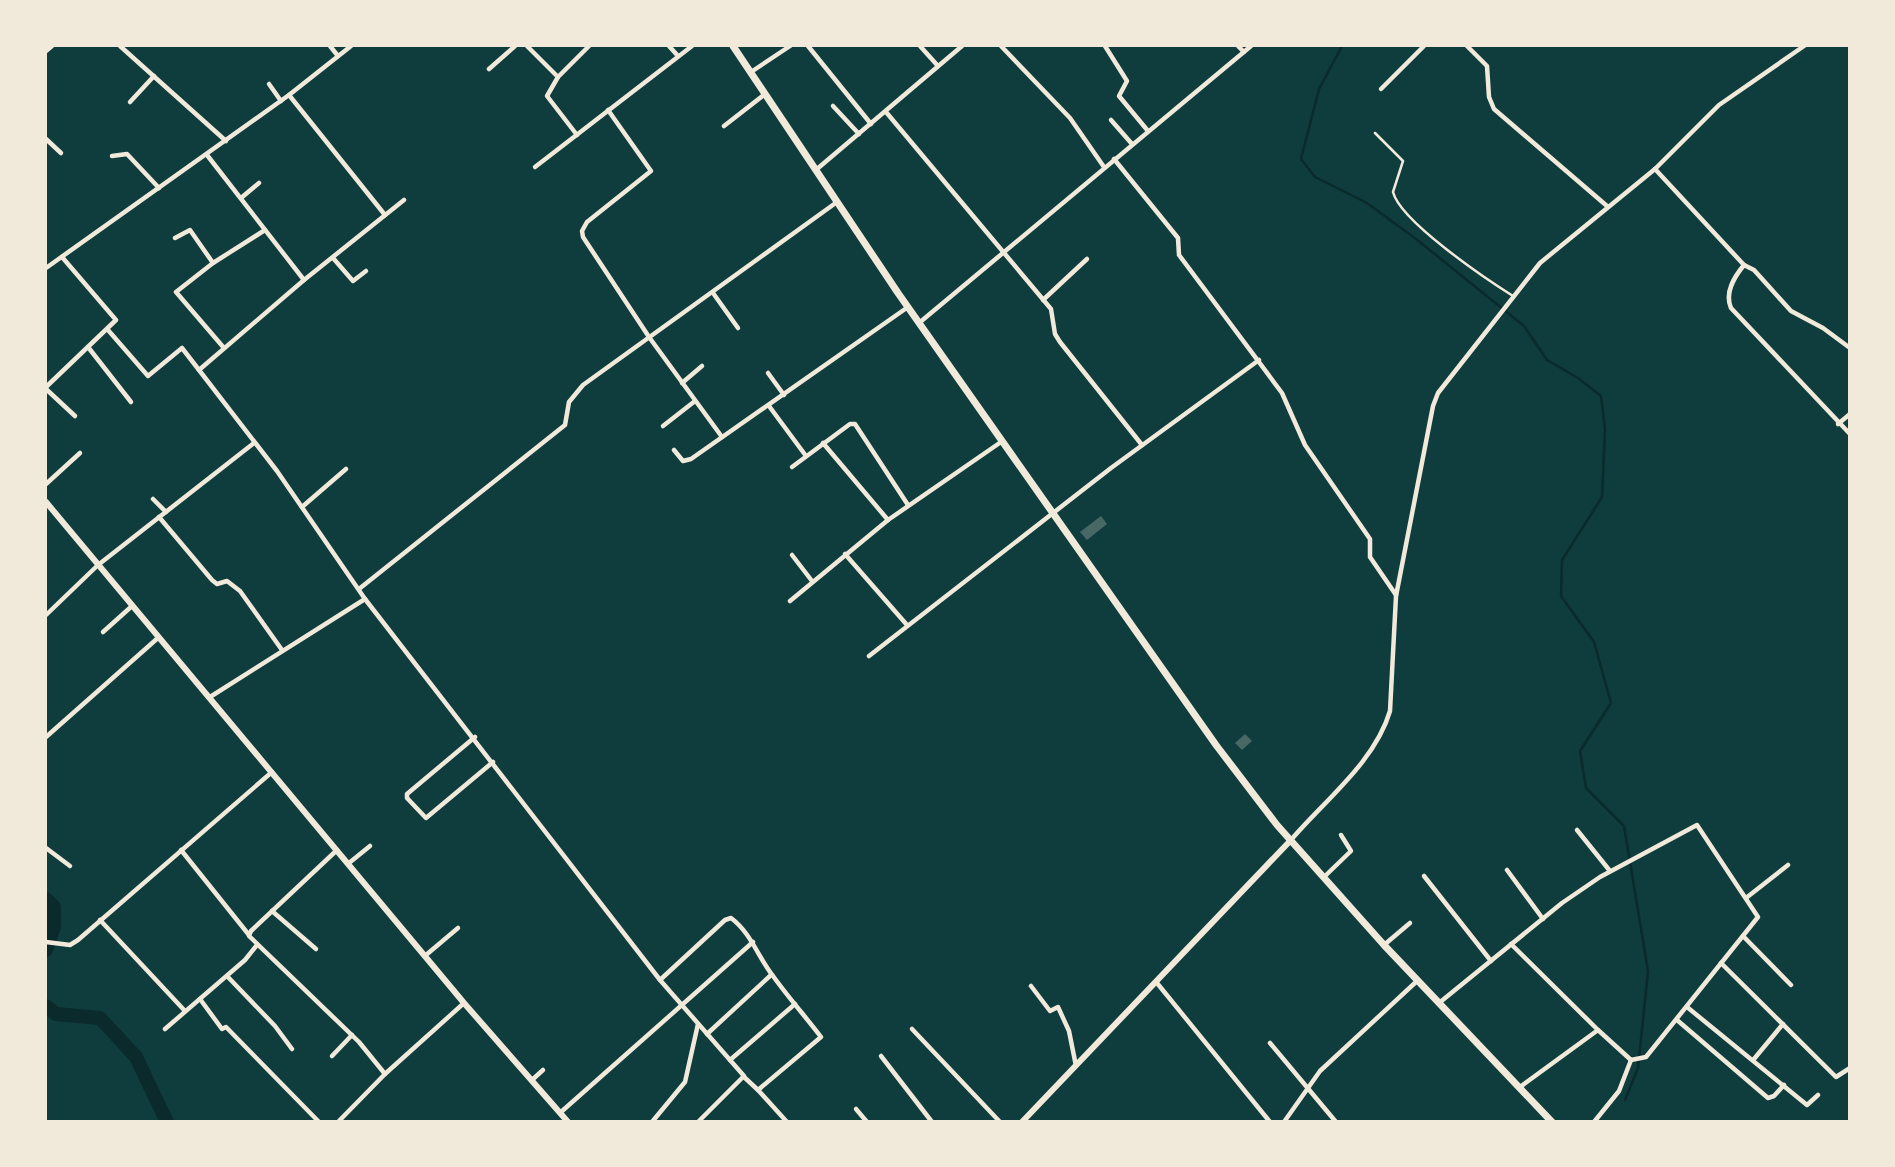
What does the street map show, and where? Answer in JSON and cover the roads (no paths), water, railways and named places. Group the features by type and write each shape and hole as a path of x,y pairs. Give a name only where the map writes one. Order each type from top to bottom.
{"main road":[{"path":"733,46 919,323 1216,745 1324,878 1417,981 1552,1122"},
{"path":"46,502 464,1003 568,1122"},
{"path":"1022,1122 1291,840"}],"street":[{"path":"46,51 52,46"},
{"path":"120,46 226,141"},
{"path":"330,46 338,56"},
{"path":"46,268 207,155 351,46"},
{"path":"489,69 515,46"},
{"path":"527,46 558,77"},
{"path":"577,135 547,96 558,77 589,46"},
{"path":"670,46 678,56"},
{"path":"535,167 692,46"},
{"path":"751,72 790,46"},
{"path":"808,46 871,124"},
{"path":"920,46 938,66"},
{"path":"817,169 962,46"},
{"path":"1001,46 1057,102 1104,167"},
{"path":"1105,46 1127,81 1119,96 1150,130"},
{"path":"1238,46 1244,52"},
{"path":"919,323 1251,46"},
{"path":"1381,89 1424,46"},
{"path":"1467,46 1487,66 1489,97 1494,109 1606,206"},
{"path":"1291,840 1354,769 1386,724 1390,711 1396,596 1434,400 1540,263 1606,206 1655,169 1719,105 1804,46"},
{"path":"130,102 154,76"},
{"path":"269,84 281,101"},
{"path":"724,125 766,94"},
{"path":"289,95 385,215"},
{"path":"834,106 859,134"},
{"path":"608,110 651,168 650,173 587,222 582,231 583,237 649,337 722,437"},
{"path":"886,112 1043,300 1052,312 1055,334 1060,342 1142,445"},
{"path":"1111,120 1132,144"},
{"path":"46,139 61,153"},
{"path":"112,156 127,154 159,188"},
{"path":"207,155 304,280"},
{"path":"1114,159 1178,238 1179,255 1235,334 1259,360 1282,393 1305,445 1370,539 1370,558 1396,596"},
{"path":"1655,169 1791,311 1824,328 1850,348"},
{"path":"241,198 259,183"},
{"path":"199,370 304,280 404,200"},
{"path":"359,589 565,425 573,396 601,371 838,201"},
{"path":"175,238 190,230 213,263"},
{"path":"224,348 176,292 213,263 265,230"},
{"path":"62,257 116,318 108,330 46,388 75,416"},
{"path":"333,258 353,281 366,271"},
{"path":"1043,300 1087,259"},
{"path":"1745,265 1732,282 1728,301 1731,307 1850,434"},
{"path":"713,293 738,328"},
{"path":"674,450 687,461 908,307"},
{"path":"108,330 148,376 182,348 302,507 365,599 475,737 660,980 787,1122"},
{"path":"88,347 131,402"},
{"path":"869,656 1142,445 1259,360"},
{"path":"682,383 702,366"},
{"path":"768,373 784,394"},
{"path":"663,426 695,401"},
{"path":"769,406 806,456"},
{"path":"1838,424 1850,414"},
{"path":"792,467 850,424 857,425 908,505"},
{"path":"790,601 908,505 1002,442"},
{"path":"46,615 98,565 254,443"},
{"path":"823,443 888,520"},
{"path":"46,484 80,453"},
{"path":"302,507 346,469"},
{"path":"153,499 166,512"},
{"path":"159,517 216,584 227,581 240,591 282,650"},
{"path":"845,554 907,625"},
{"path":"792,555 812,581"},
{"path":"210,697 365,599"},
{"path":"103,632 132,606"},
{"path":"46,737 159,637"},
{"path":"475,737 407,794 407,798 426,818 493,762"},
{"path":"46,942 70,945 78,940 273,771"},
{"path":"1438,1003 1511,944 1543,919 1610,871 1698,825 1758,917 1642,1060 1632,1061 1511,944"},
{"path":"1577,830 1610,871"},
{"path":"1324,878 1351,851 1341,835"},
{"path":"349,863 370,846"},
{"path":"46,848 70,866"},
{"path":"249,936 251,931 337,849"},
{"path":"181,850 257,945 352,1035 385,1074"},
{"path":"1746,898 1788,865"},
{"path":"1507,870 1543,919"},
{"path":"1424,876 1490,961"},
{"path":"272,911 316,949"},
{"path":"660,980 729,918 753,942 771,975 821,1037 758,1090"},
{"path":"100,919 185,1011"},
{"path":"1384,945 1410,923"},
{"path":"426,956 458,928"},
{"path":"1743,936 1791,985"},
{"path":"556,1122 562,1113 753,942"},
{"path":"166,1029 227,976 257,945"},
{"path":"1721,963 1836,1077 1850,1068"},
{"path":"707,1034 771,975"},
{"path":"227,976 275,1026 292,1049"},
{"path":"1284,1122 1306,1088 1339,1050 1417,981"},
{"path":"1157,983 1270,1122"},
{"path":"1031,986 1050,1011 1058,1007 1069,1031 1076,1067"},
{"path":"200,999 222,1029 226,1027 319,1122"},
{"path":"338,1122 385,1074 464,1003"},
{"path":"730,1060 795,1004"},
{"path":"1687,1007 1754,1059 1807,1105 1818,1095"},
{"path":"1677,1020 1768,1098 1774,1096 1784,1085"},
{"path":"652,1122 685,1082 698,1024"},
{"path":"1754,1059 1783,1024"},
{"path":"912,1030 1000,1122"},
{"path":"1520,1087 1598,1030"},
{"path":"332,1056 352,1035"},
{"path":"1270,1043 1336,1122"},
{"path":"881,1056 932,1122"},
{"path":"1594,1122 1619,1091 1632,1061"},
{"path":"531,1080 543,1070"},
{"path":"698,1122 744,1076"},
{"path":"856,1109 867,1122"}],"lane":[{"path":"1375,133 1403,161 1393,192 1398,203 1434,239 1511,298"}],"waterway":[{"path":"1342,46 1319,89 1301,159 1315,177 1367,203 1416,239 1524,326 1547,360 1578,378 1601,396 1605,429 1602,497 1562,560 1561,596 1594,642 1611,703 1580,751 1586,788 1624,826 1648,971 1638,1068 1625,1100"},
{"path":"46,899 54,907 54,927 46,950"},
{"path":"46,1006 56,1014 100,1018 136,1057 167,1122"}]}
